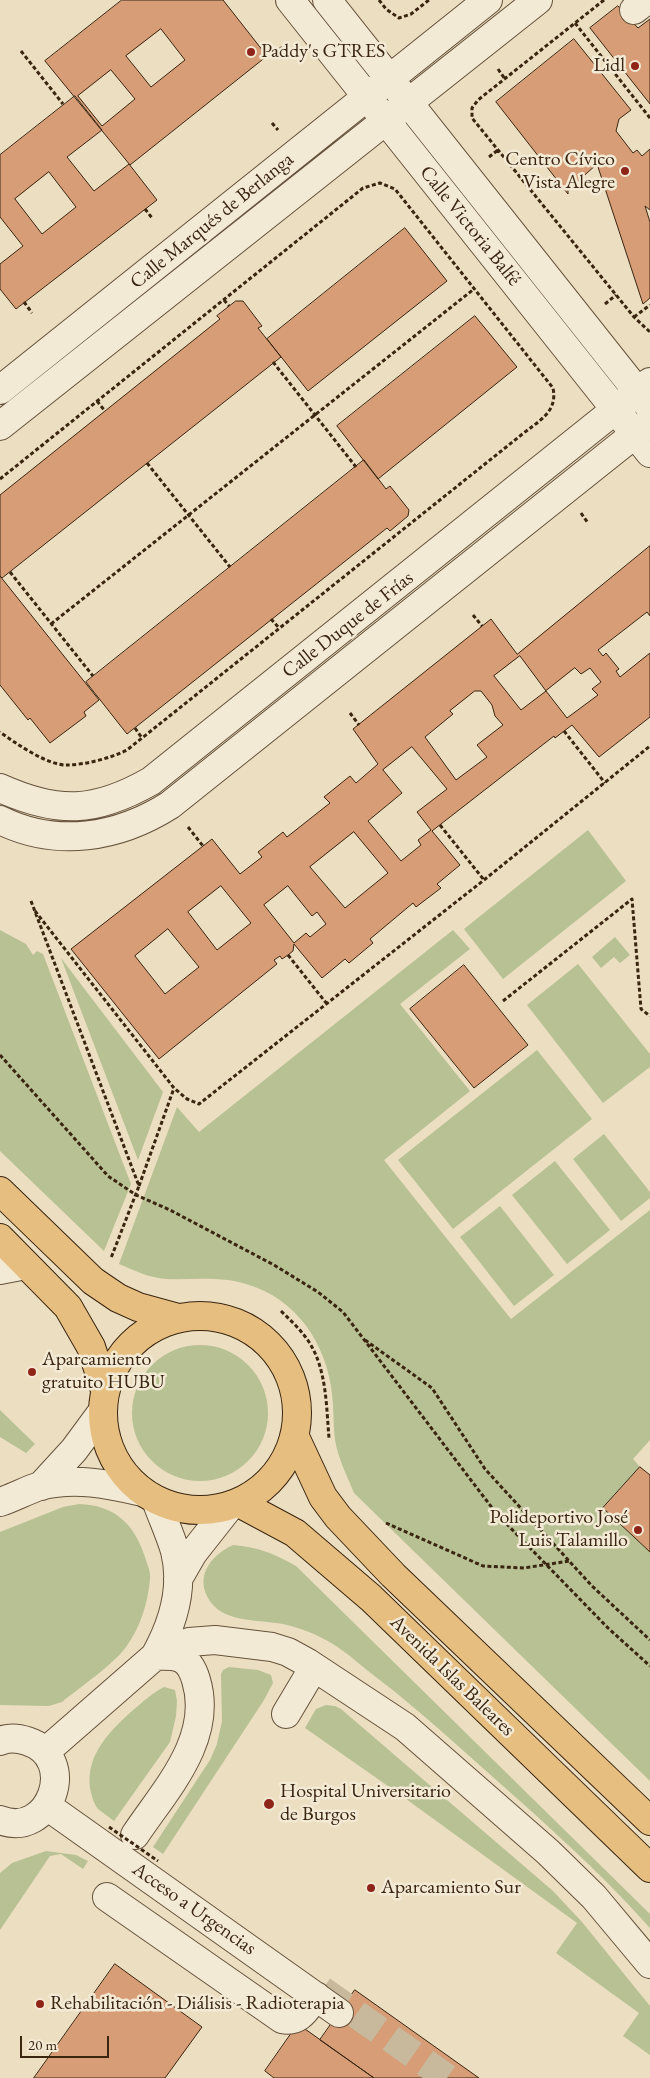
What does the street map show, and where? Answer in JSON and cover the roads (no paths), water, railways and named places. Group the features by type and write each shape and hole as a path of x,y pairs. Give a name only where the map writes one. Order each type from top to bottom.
{"main road":[{"path":"0,1190 93,1281 118,1298 138,1307 178,1318"},
{"path":"0,1238 13,1267 68,1307 91,1347 104,1401 106,1438 113,1458 124,1474 149,1496 185,1510 208,1510 234,1505 258,1492 274,1476 287,1458 294,1437 298,1410 293,1382 280,1356 261,1337 237,1322 207,1315 178,1318 161,1323 131,1344 119,1358 110,1374 104,1401"},
{"name":"Avenida Islas Baleares","path":"294,1437 323,1497 338,1517 393,1574 650,1821"},
{"name":"Avenida Islas Baleares","path":"234,1505 295,1533 364,1592 650,1868"}],"street":[{"name":"Calle Victoria Balfé","path":"290,0 615,410 645,437"},
{"name":"Calle Victoria Balfé","path":"327,0 640,389"},
{"name":"Calle Marqués de Berlanga","path":"0,390 488,0"},
{"name":"Calle Marqués de Berlanga","path":"0,426 344,154 393,130 409,103 538,0"},
{"path":"372,57 392,57 424,52"},
{"name":"Calle Duque de Frías","path":"11,792 40,803 60,806 83,806 106,802 127,794 151,781 615,410 640,389 650,368"},
{"name":"Calle Duque de Frías","path":"5,822 34,832 81,836 119,830 153,816 170,805 591,470 645,437"},
{"name":"Calle Duque de Frías","path":"591,470 624,460 650,457"},
{"path":"41,1486 74,1450 104,1401"},
{"path":"0,1502 41,1486 82,1482 107,1484 149,1496 175,1552 178,1583 185,1610 193,1626 207,1640"},
{"path":"155,1656 172,1619 178,1583 193,1553 234,1505"},
{"path":"45,1752 155,1656 173,1647 189,1642 207,1640 254,1644 288,1652 314,1667 405,1728 548,1852 594,1897 650,1964"},
{"path":"135,1835 187,1756 197,1735 200,1720 199,1689 191,1666 182,1658 172,1655 155,1656"},
{"path":"286,1714 314,1667"},
{"path":"0,1741 19,1739 33,1743 45,1752 52,1762 55,1773 53,1796 38,1815 16,1823 0,1820"},
{"name":"Acceso a Urgencias","path":"47,1806 105,1835 154,1869 339,2012"},
{"path":"108,1897 282,2019 295,2019 300,2016 316,1996"}],"tunnel":[{"path":"322,1990 447,2078"}],"place":[{"name":"Paddy's GTRES","path":"251,52"},
{"name":"Lidl","path":"635,66"},
{"name":"Centro Cívico Vista Alegre","path":"625,171"},
{"name":"Aparcamiento gratuito HUBU","path":"32,1372"},
{"name":"Polideportivo José Luis Talamillo","path":"638,1530"},
{"name":"Hospital Universitario de Burgos","path":"269,1804"},
{"name":"Aparcamiento Sur","path":"371,1888"},
{"name":"Rehabilitación - Diálisis - Radioterapia","path":"40,2004"}]}
